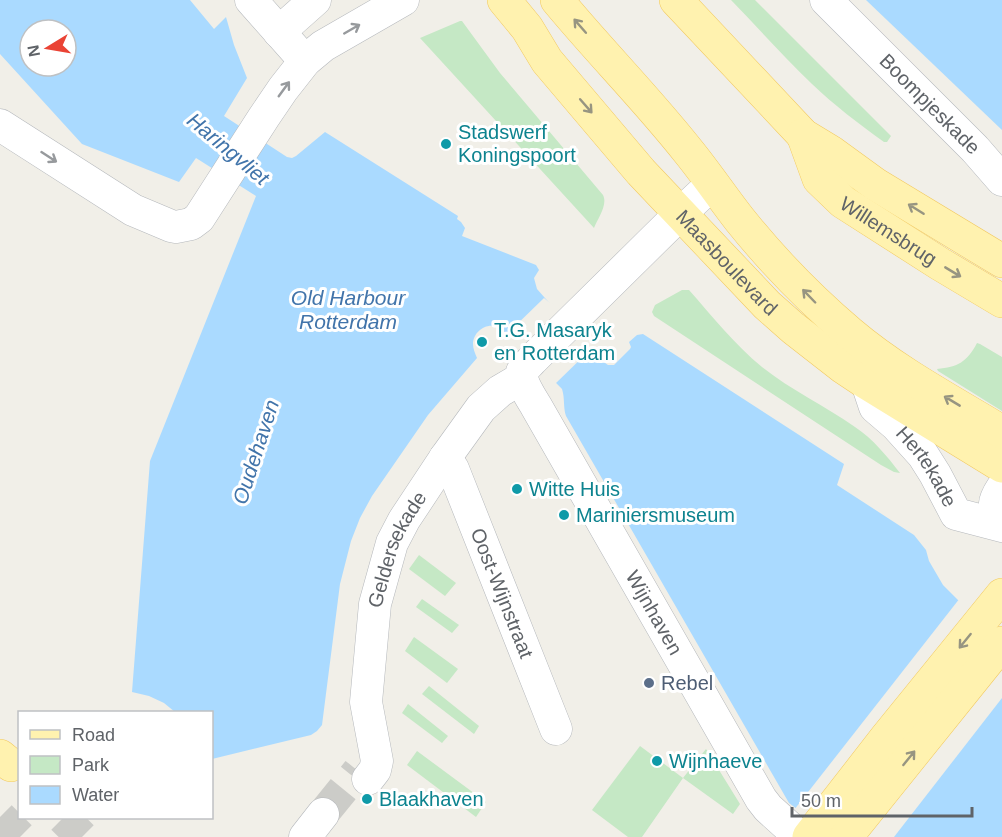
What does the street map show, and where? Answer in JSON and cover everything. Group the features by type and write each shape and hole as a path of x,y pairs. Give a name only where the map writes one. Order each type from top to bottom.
{"main road":[{"name":"Maasboulevard","path":"504,0 527,28 547,61 641,172 767,305 822,351 867,383 1002,466"},
{"name":"Maasboulevard","path":"557,0 687,150 740,220 815,302 852,335 906,373 1002,432"},
{"name":"Willemsbrug","path":"676,0 803,135 875,184 1002,261"},
{"name":"Willemsbrug","path":"803,135 819,179 843,202 1002,301"},
{"path":"809,837 1002,595"},
{"path":"846,837 1002,643"}],"street":[{"path":"251,0 305,62"},
{"path":"279,32 315,0"},
{"path":"0,125 124,205 171,226 182,227 199,218 283,89 305,62 323,46 402,0"},
{"name":"Boompjeskade","path":"826,0 975,149 1002,180"},
{"path":"681,213 712,184"},
{"name":"Geldersekade","path":"367,767 366,702 378,593 392,543 404,520 481,408 527,369 681,213"},
{"name":"Wijnhaven","path":"527,369 536,406 761,798 768,808 800,837"},
{"name":"Hertekade","path":"867,383 875,407 896,425 923,455 956,514 1002,526"},
{"name":"Oost-Wijnstraat","path":"445,458 453,469 556,729"},
{"path":"1002,488 994,505 996,514 1002,519"}],"green space":[{"path":"731,0 755,0 891,136 887,142 865,128 820,92"},
{"path":"460,21 500,73 603,195 603,207 594,228 420,38"},
{"path":"682,290 689,290 733,340 762,367 862,432 900,473 881,465 654,316 652,312 655,305"},
{"path":"977,343 1002,357 1002,411 937,369 951,367 961,362"},
{"path":"419,555 456,583 445,596 409,569"},
{"path":"422,599 459,625 452,633 416,607"},
{"path":"414,637 458,669 447,683 405,651"},
{"path":"429,686 479,726 474,734 422,694"},
{"path":"408,704 448,736 442,743 402,713"},
{"path":"640,746 683,778 642,837 628,837 592,810"},
{"path":"706,749 740,804 733,814 683,778"},
{"path":"417,751 486,802 476,817 407,765"}],"water":[{"path":"0,0 190,0 214,29 226,17 247,78 224,116 292,158 325,132 458,216 457,219 465,228 462,236 536,265 539,270 534,278 537,289 598,358 608,365 614,365 630,349 629,342 637,335 643,334 844,464 837,485 914,535 926,550 929,561 943,585 958,600 1002,628 1002,837 834,837 789,803 566,416 562,389 507,333 494,326 486,326 477,333 473,344 477,358 428,415 372,496 360,518 351,541 340,584 322,725 311,735 213,759 213,711 174,711 149,696 132,692 150,461 256,196 196,158 179,182 82,144 22,78 78,78 78,18 18,18 18,74 0,54"},
{"path":"866,0 1002,0 1002,130"}],"pier":[{"path":"544,298 551,302 592,348 555,384 507,334"},
{"path":"960,598 1002,624 1002,698 894,837 829,837 794,810"}],"tunnel":[{"path":"323,814 358,771"},
{"path":"0,817 20,837"},
{"path":"64,819 82,837"}],"place":[{"name":"Stadswerf Koningspoort","path":"446,144"},
{"name":"T.G. Masaryk en Rotterdam","path":"482,342"},
{"name":"Witte Huis","path":"517,489"},
{"name":"Mariniersmuseum","path":"564,515"},
{"name":"Rebel","path":"649,683"},
{"name":"Wijnhaeve","path":"657,761"},
{"name":"Blaakhaven","path":"367,799"}],"water label":[{"name":"Haringvliet","path":"228,149"},
{"name":"Old Harbour Rotterdam","path":"348,310"},
{"name":"Oudehaven","path":"256,452"}]}
